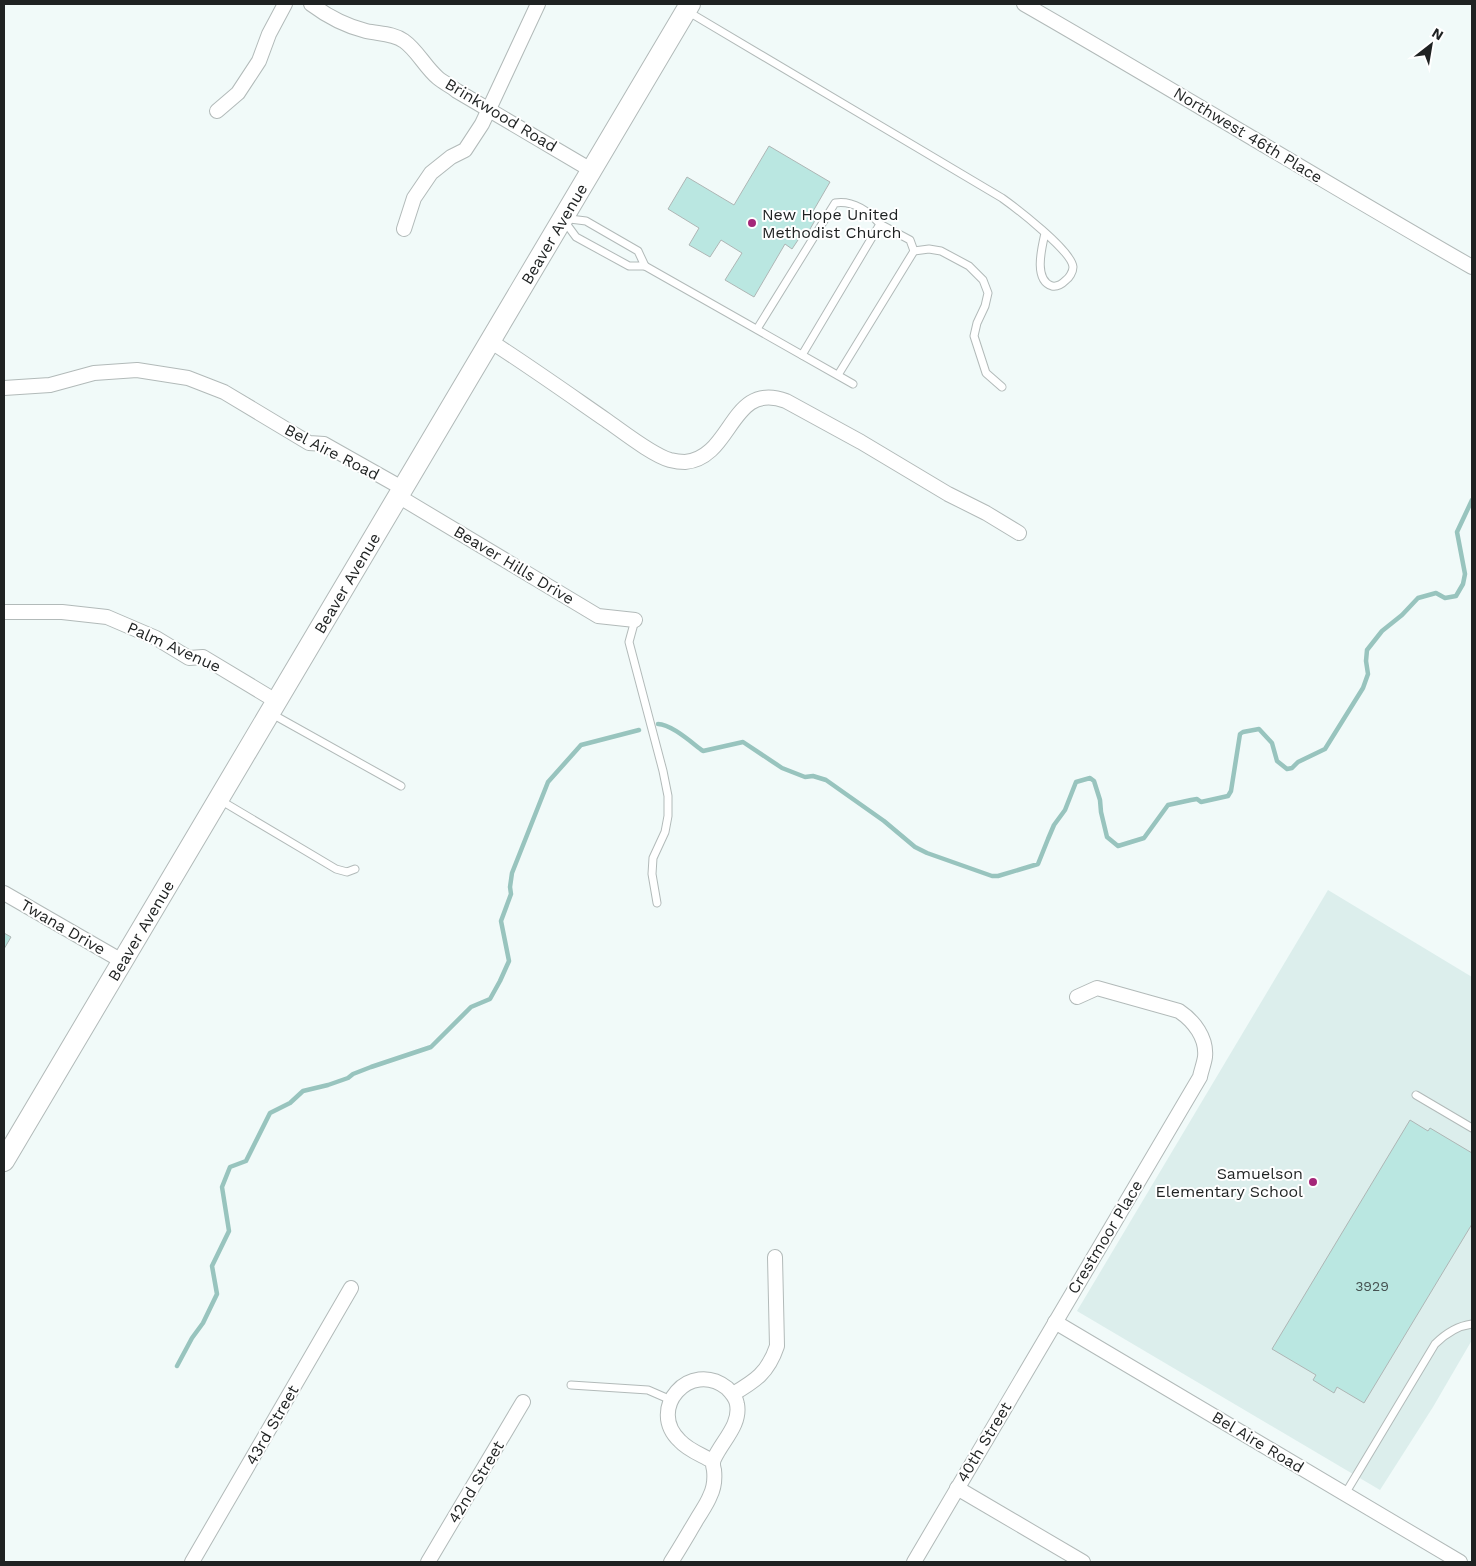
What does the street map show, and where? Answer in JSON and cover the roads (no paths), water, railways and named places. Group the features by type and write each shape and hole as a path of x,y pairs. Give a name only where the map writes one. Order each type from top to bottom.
{"main road":[{"name":"Beaver Avenue","path":"4,1160 688,7"}],"street":[{"path":"217,111 238,93 259,61 269,34 285,4"},
{"name":"Brinkwood Road","path":"311,4 336,20 365,31 390,35 403,40 438,78 592,170"},
{"path":"404,229 414,198 431,173 465,150 482,124 538,4"},
{"name":"Northwest 46th Place","path":"1024,4 1472,267"},
{"path":"490,341 619,430 658,455 671,460 684,462 707,455 745,406 754,400 764,397 775,397 786,401 1019,533"},
{"name":"Bel Aire Road","path":"4,388 50,384 94,373 137,370 188,378 224,392 309,443 324,444 400,492"},
{"name":"Beaver Hills Drive","path":"400,492 598,616 635,620"},
{"name":"Palm Avenue","path":"4,612 62,612 107,617 156,638 189,658 203,657 273,707"},
{"name":"Twana Drive","path":"4,893 122,961"},
{"name":"Crestmoor Place","path":"1055,1322 1200,1077 1205,1057 1205,1047 1200,1033 1188,1017 1179,1011 1167,1006 1097,988 1077,997"},
{"path":"733,1394 753,1382 765,1371 773,1359 777,1346 775,1257"},
{"name":"43rd Street","path":"192,1562 351,1288"},
{"name":"Bel Aire Road","path":"1055,1322 1460,1562"},
{"name":"40th Street","path":"914,1562 1055,1322"},
{"path":"671,1562 707,1503 714,1484 712,1461 735,1423 737,1414 737,1402 733,1394 720,1384 710,1380 699,1380 688,1383 678,1390 671,1400 668,1411 668,1423 673,1434 681,1443 712,1461"},
{"name":"42nd Street","path":"428,1562 523,1402"},
{"path":"957,1488 1083,1562"}],"lane":[{"path":"688,7 1002,198 1032,220 1045,233 1067,255 1073,266 1068,279 1059,285 1053,286 1045,282 1042,273 1039,261 1045,233"},
{"path":"757,329 835,203 853,204 874,217 880,224 910,240 914,252"},
{"path":"562,218 576,237 629,266 645,266 854,384"},
{"path":"562,218 586,221 638,251 645,266"},
{"path":"802,355 880,224"},
{"path":"838,376 914,252 929,249 941,251 969,266 983,280 988,293 974,336 986,373 1002,387"},
{"path":"635,620 629,642 668,796 668,816 665,832 652,858 652,874 657,902"},
{"path":"273,707 401,786"},
{"path":"217,799 336,869 347,872 355,869"},
{"path":"1416,1095 1472,1128"},
{"path":"1345,1494 1435,1344 1444,1334 1461,1326 1472,1324"},
{"path":"571,1385 648,1390 671,1400"}],"waterway":[{"path":"658,724 675,730 703,751 743,742 782,768 805,777 813,776 826,780 884,821 915,847 992,876 998,876 1038,864 1054,825 1065,810 1076,782 1090,778 1094,781 1100,800 1107,837 1118,846 1144,838 1168,805 1197,799 1201,802 1228,796 1231,791 1240,734 1243,732 1259,729 1272,743 1277,761 1287,769 1325,749 1363,688 1368,674 1367,650 1382,631 1402,615 1418,598 1436,593 1445,598 1456,596 1463,584 1465,574 1457,532 1472,500"},
{"path":"177,1366 192,1338 203,1323 217,1294 212,1266 229,1231 222,1187 230,1167 246,1161 270,1113 290,1103 303,1091 328,1085 371,1067 431,1047 471,1007 490,999 509,961 501,921 511,894 512,873 548,782 581,745 639,730"}],"place":[{"name":"New Hope United Methodist Church","path":"752,223"},
{"name":"Samuelson Elementary School","path":"1313,1182"}]}
